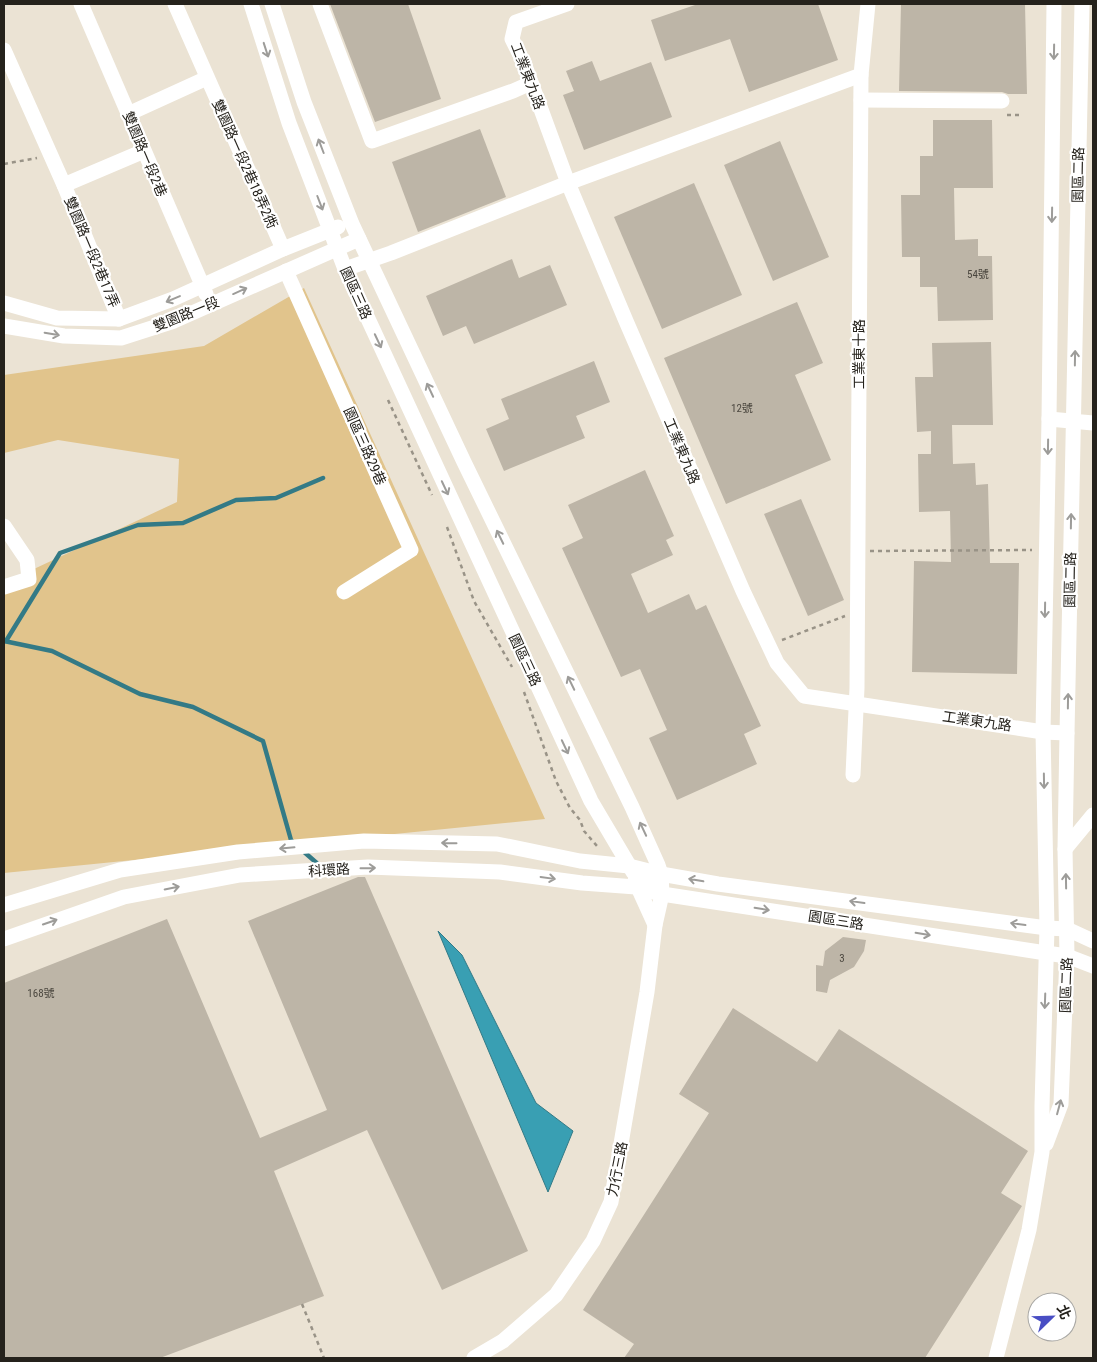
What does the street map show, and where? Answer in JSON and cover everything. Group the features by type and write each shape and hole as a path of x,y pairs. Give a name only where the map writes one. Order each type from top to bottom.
{"street":[{"name":"雙園路一段2巷","path":"81,4 210,305"},
{"name":"雙園路一段2巷18弄2衖","path":"175,4 283,249"},
{"name":"園區三路","path":"251,4 289,123 345,269 590,801 633,875"},
{"name":"園區三路","path":"272,4 304,102 352,224 464,462 653,851 661,874 718,884 1066,930 1093,941"},
{"path":"320,4 372,141 531,83"},
{"name":"工業東九路","path":"566,4 516,22 512,39 531,83 568,184 731,564 777,663 804,696 1042,732 1067,733"},
{"name":"工業東十路","path":"853,775 857,704 861,76 868,4"},
{"name":"園區二路","path":"996,1358 1029,1230 1042,1152 1047,928 1042,732 1049,419 1054,4"},
{"name":"園區二路","path":"1042,1152 1061,1104 1067,956 1065,849 1082,4"},
{"name":"雙園路一段2巷17弄","path":"4,50 64,185 119,319"},
{"path":"345,269 861,76"},
{"path":"128,114 207,78"},
{"path":"861,100 1002,101"},
{"name":"雙園路一段2巷17弄","path":"64,185 144,151"},
{"name":"雙園路一段","path":"4,303 57,318 119,319 173,299 330,229 352,224"},
{"name":"雙園路一段","path":"4,326 64,336 121,338 174,320 359,239"},
{"name":"園區三路29巷","path":"286,271 411,550 344,592"},
{"path":"1049,419 1093,423"},
{"path":"4,526 27,560 29,579 4,587"},
{"path":"1065,849 1093,815"},
{"path":"587,862 595,861 609,852 612,845 610,836"},
{"name":"科環路","path":"4,905 120,870 238,852 364,841 497,844 587,862 633,875 662,894"},
{"name":"科環路","path":"4,938 124,897 240,875 368,867 500,872 582,882 633,875 661,874"},
{"name":"力行三路","path":"474,1358 503,1341 556,1295 593,1241 611,1202 647,992 655,926 662,894 661,874"},
{"path":"633,875 655,926"},
{"name":"園區三路","path":"662,894 1046,952 1067,956 1093,966"}],"path":[{"path":"4,164 51,156"},
{"path":"388,400 433,496"},
{"path":"445,520 474,601 514,671"},
{"path":"858,551 1046,550"},
{"path":"769,645 857,610"},
{"path":"522,687 556,781 570,808 580,820 584,831 597,846"},
{"path":"302,1304 324,1358"}],"shaded area":[{"path":"304,288 545,819 4,873 4,583 177,502 179,459 58,440 4,453 4,375 204,346"}],"water":[{"path":"438,931 462,955 536,1103 573,1131 548,1192"}],"building":[{"path":"330,4 408,4 441,99 375,122"},
{"path":"698,4 818,4 838,60 749,92 730,39 665,61 651,20"},
{"path":"901,4 1025,4 1027,94 899,91"},
{"path":"592,61 600,81 651,62 672,117 584,150 563,95 574,91 566,71"},
{"path":"933,120 992,120 993,188 954,188 955,240 978,239 978,256 992,256 993,320 938,321 937,287 920,287 920,257 902,257 901,195 920,195 920,156 933,156"},
{"path":"480,129 506,197 418,232 392,162"},
{"path":"780,141 829,257 773,281 724,165"},
{"path":"694,183 742,295 662,329 614,217"},
{"path":"512,259 519,278 550,265 567,305 474,344 466,326 443,336 426,296"},
{"path":"797,302 823,363 795,375 831,460 726,504 664,358"},
{"path":"991,342 993,425 952,425 953,464 975,463 976,485 988,484 990,563 1019,563 1017,674 912,672 914,561 951,562 950,511 919,512 918,454 931,454 931,431 917,432 915,377 933,377 932,343"},
{"path":"594,361 610,402 576,416 585,438 504,471 486,429 509,419 501,399"},
{"path":"645,470 674,536 666,540 673,555 631,574 648,613 689,594 696,610 706,605 761,726 744,734 757,764 677,800 649,738 667,730 640,669 621,677 562,548 583,538 568,505"},
{"path":"801,499 844,600 808,616 764,514"},
{"path":"358,877 365,877 528,1251 442,1290 367,1130 274,1171 324,1296 160,1358 4,1358 4,983 167,919 260,1138 327,1110 248,921"},
{"path":"843,937 866,940 864,951 854,967 830,980 827,993 816,991 816,965 823,966 825,951"},
{"path":"733,1008 817,1062 839,1029 1028,1151 1001,1193 1022,1206 925,1358 624,1358 634,1344 583,1310 709,1113 679,1094"}],"waterway":[{"path":"6,641 60,553 138,525 183,523 236,500 276,498 323,478"},
{"path":"4,641 52,651 140,694 193,707 263,741 291,840 295,844"},
{"path":"303,851 319,865"}]}
